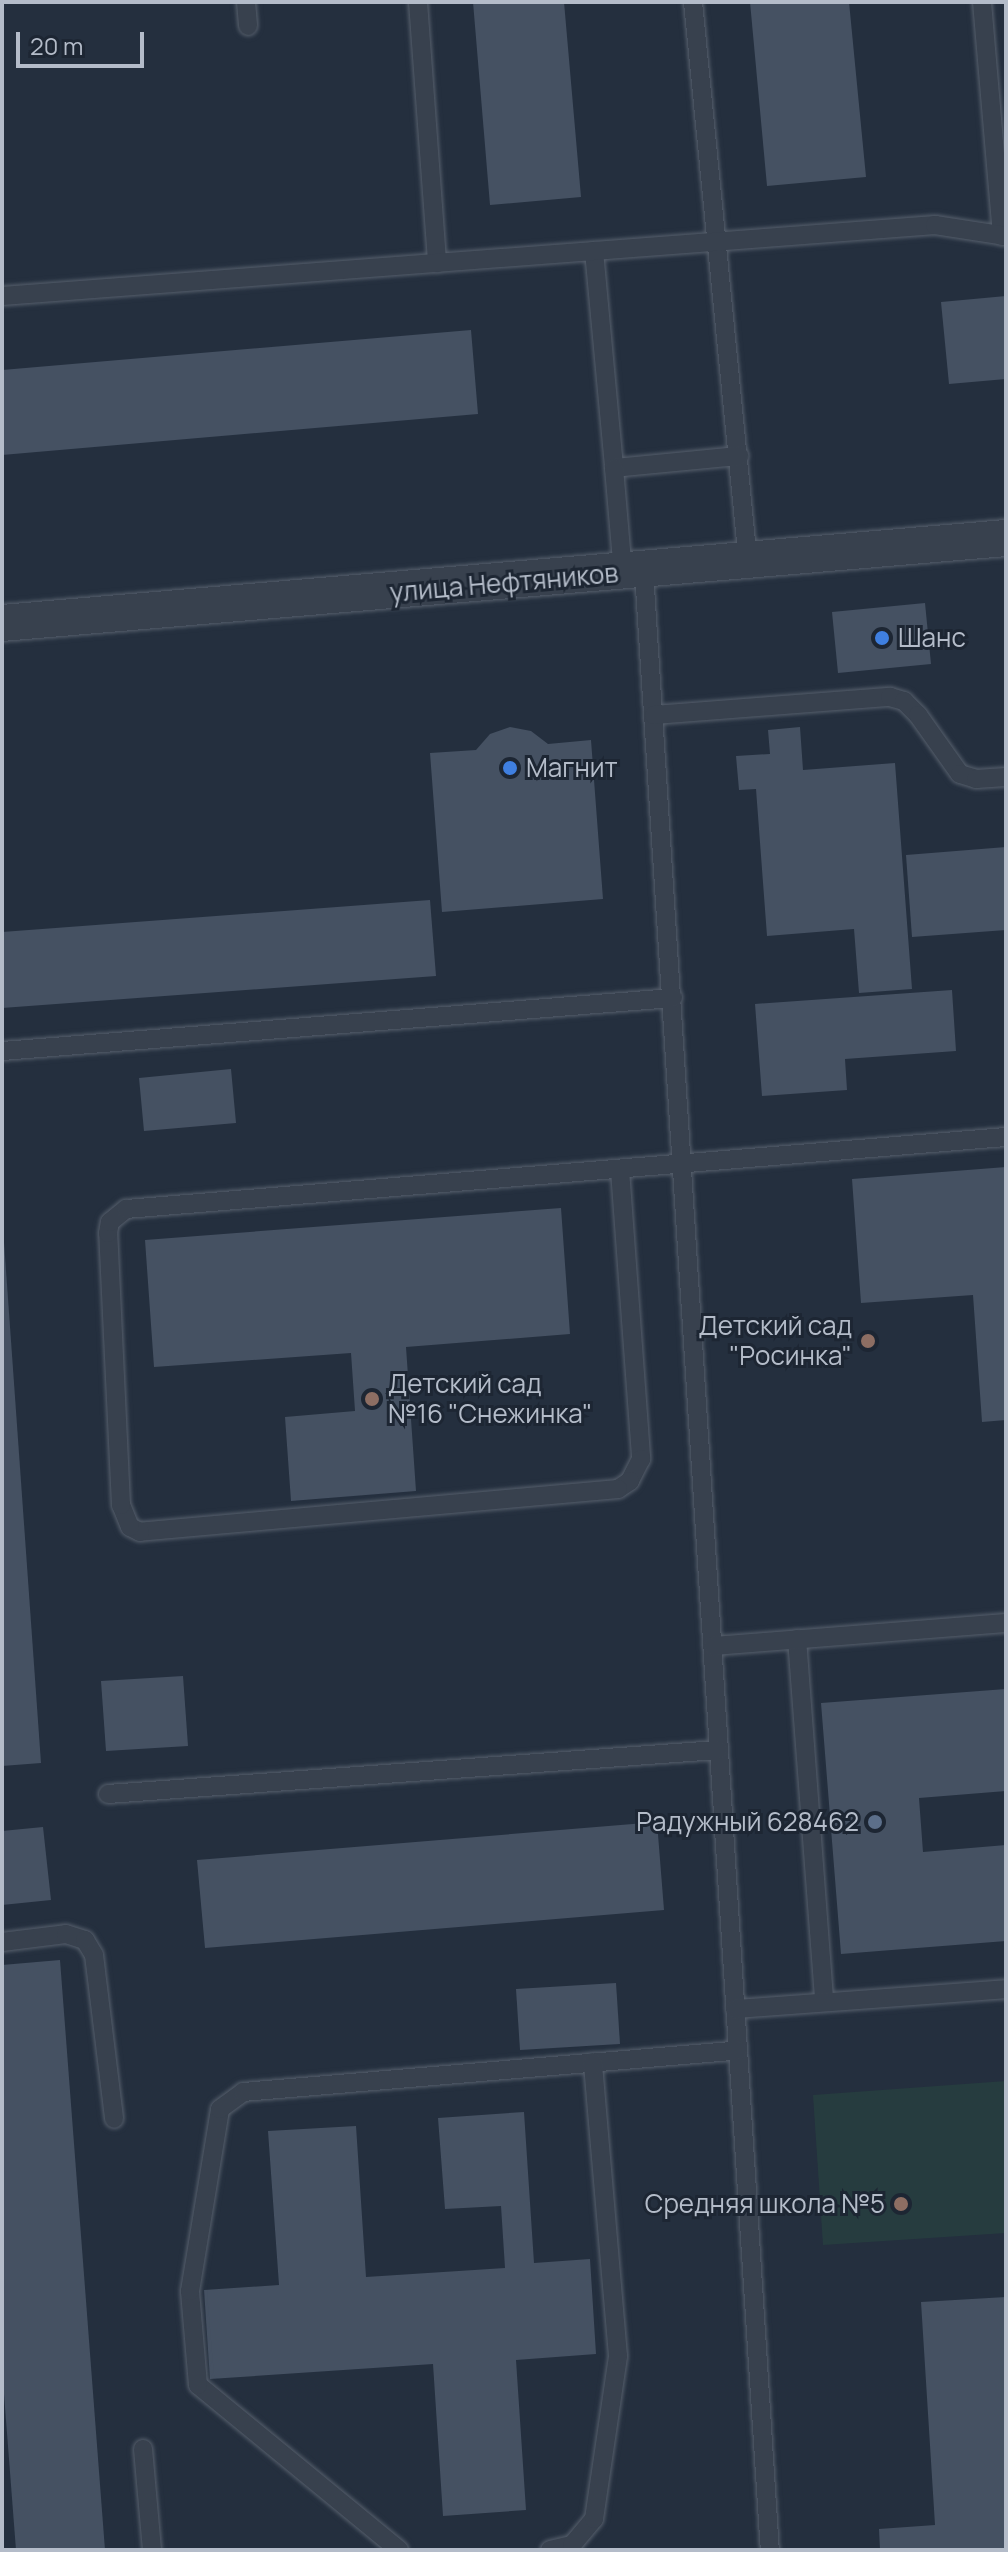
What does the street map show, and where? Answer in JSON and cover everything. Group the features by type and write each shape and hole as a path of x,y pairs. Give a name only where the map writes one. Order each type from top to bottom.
{"street":[{"name":"улица Нефтяников","path":"2,623 634,573 1006,538"}],"lane":[{"path":"246,2 248,26"},
{"path":"418,2 437,263"},
{"path":"693,2 748,562"},
{"path":"2,296 935,225 1004,236 982,2"},
{"path":"594,251 614,468 634,573 654,715 770,2550"},
{"path":"614,468 739,456"},
{"path":"654,715 890,697 904,701 918,715 960,774 976,779 1006,777"},
{"path":"2,1051 673,998"},
{"path":"620,1170 641,1459 630,1481 602,1491 140,1532 130,1527 121,1505 108,1233 117,1214 620,1170 1006,1137"},
{"path":"713,1646 1006,1623"},
{"path":"797,1639 824,2002"},
{"path":"108,1794 718,1750"},
{"path":"2,1942 66,1934 85,1940 94,1955 114,2119"},
{"path":"735,2009 1006,1989"},
{"path":"399,2550 198,2385 190,2291 217,2117 226,2102 243,2092 738,2050"},
{"path":"550,2550 580,2539 594,2519 620,2334 593,2062"},
{"path":"143,2449 152,2550"}],"green space":[{"path":"1006,2081 1006,2233 823,2245 813,2095"}],"building":[{"path":"473,2 564,2 581,197 490,205"},
{"path":"750,2 849,2 866,177 767,186"},
{"path":"1006,296 1006,379 949,384 941,302"},
{"path":"471,330 478,414 2,455 2,370"},
{"name":"Шанс","path":"925,603 931,664 838,673 832,612"},
{"path":"510,727 531,731 548,744 591,740 603,899 442,912 430,753 476,750 490,734"},
{"path":"800,727 803,770 895,763 912,989 859,993 854,929 767,936 756,789 739,790 736,756 770,754 768,730"},
{"path":"1006,847 1006,930 912,937 906,855"},
{"path":"430,900 436,976 2,1008 2,932"},
{"path":"952,990 956,1051 845,1059 847,1090 762,1096 755,1004"},
{"path":"231,1069 236,1123 144,1131 139,1078"},
{"path":"1006,1167 1006,1420 982,1422 973,1295 861,1303 852,1179"},
{"path":"561,1208 570,1334 406,1347 416,1491 291,1501 285,1417 355,1411 351,1353 154,1367 145,1240"},
{"path":"2,1214 41,1763 2,1766"},
{"path":"183,1676 188,1746 106,1751 101,1681"},
{"name":"Радужный 628462","path":"1006,1689 1006,1791 919,1798 923,1852 1006,1845 1006,1941 841,1954 821,1703"},
{"path":"657,1822 664,1910 205,1948 197,1860"},
{"path":"43,1827 51,1900 2,1905 2,1831"},
{"path":"60,1960 105,2550 16,2550 2,2368 2,1965"},
{"path":"616,1983 620,2044 520,2050 516,1989"},
{"path":"524,2112 534,2263 590,2259 596,2354 516,2360 526,2510 443,2516 433,2364 210,2379 204,2290 279,2285 268,2131 356,2126 366,2277 505,2268 501,2206 445,2209 438,2118"},
{"path":"1006,2297 1006,2550 880,2550 879,2529 935,2525 921,2302"}],"place":[{"name":"Шанс","path":"882,638"},
{"name":"Магнит","path":"510,768"},
{"name":"Детский сад \"Росинка\"","path":"868,1341"},
{"name":"Детский сад №16 \"Снежинка\"","path":"372,1399"},
{"name":"Радужный 628462","path":"875,1822"},
{"name":"Средняя школа №5","path":"901,2204"}]}
